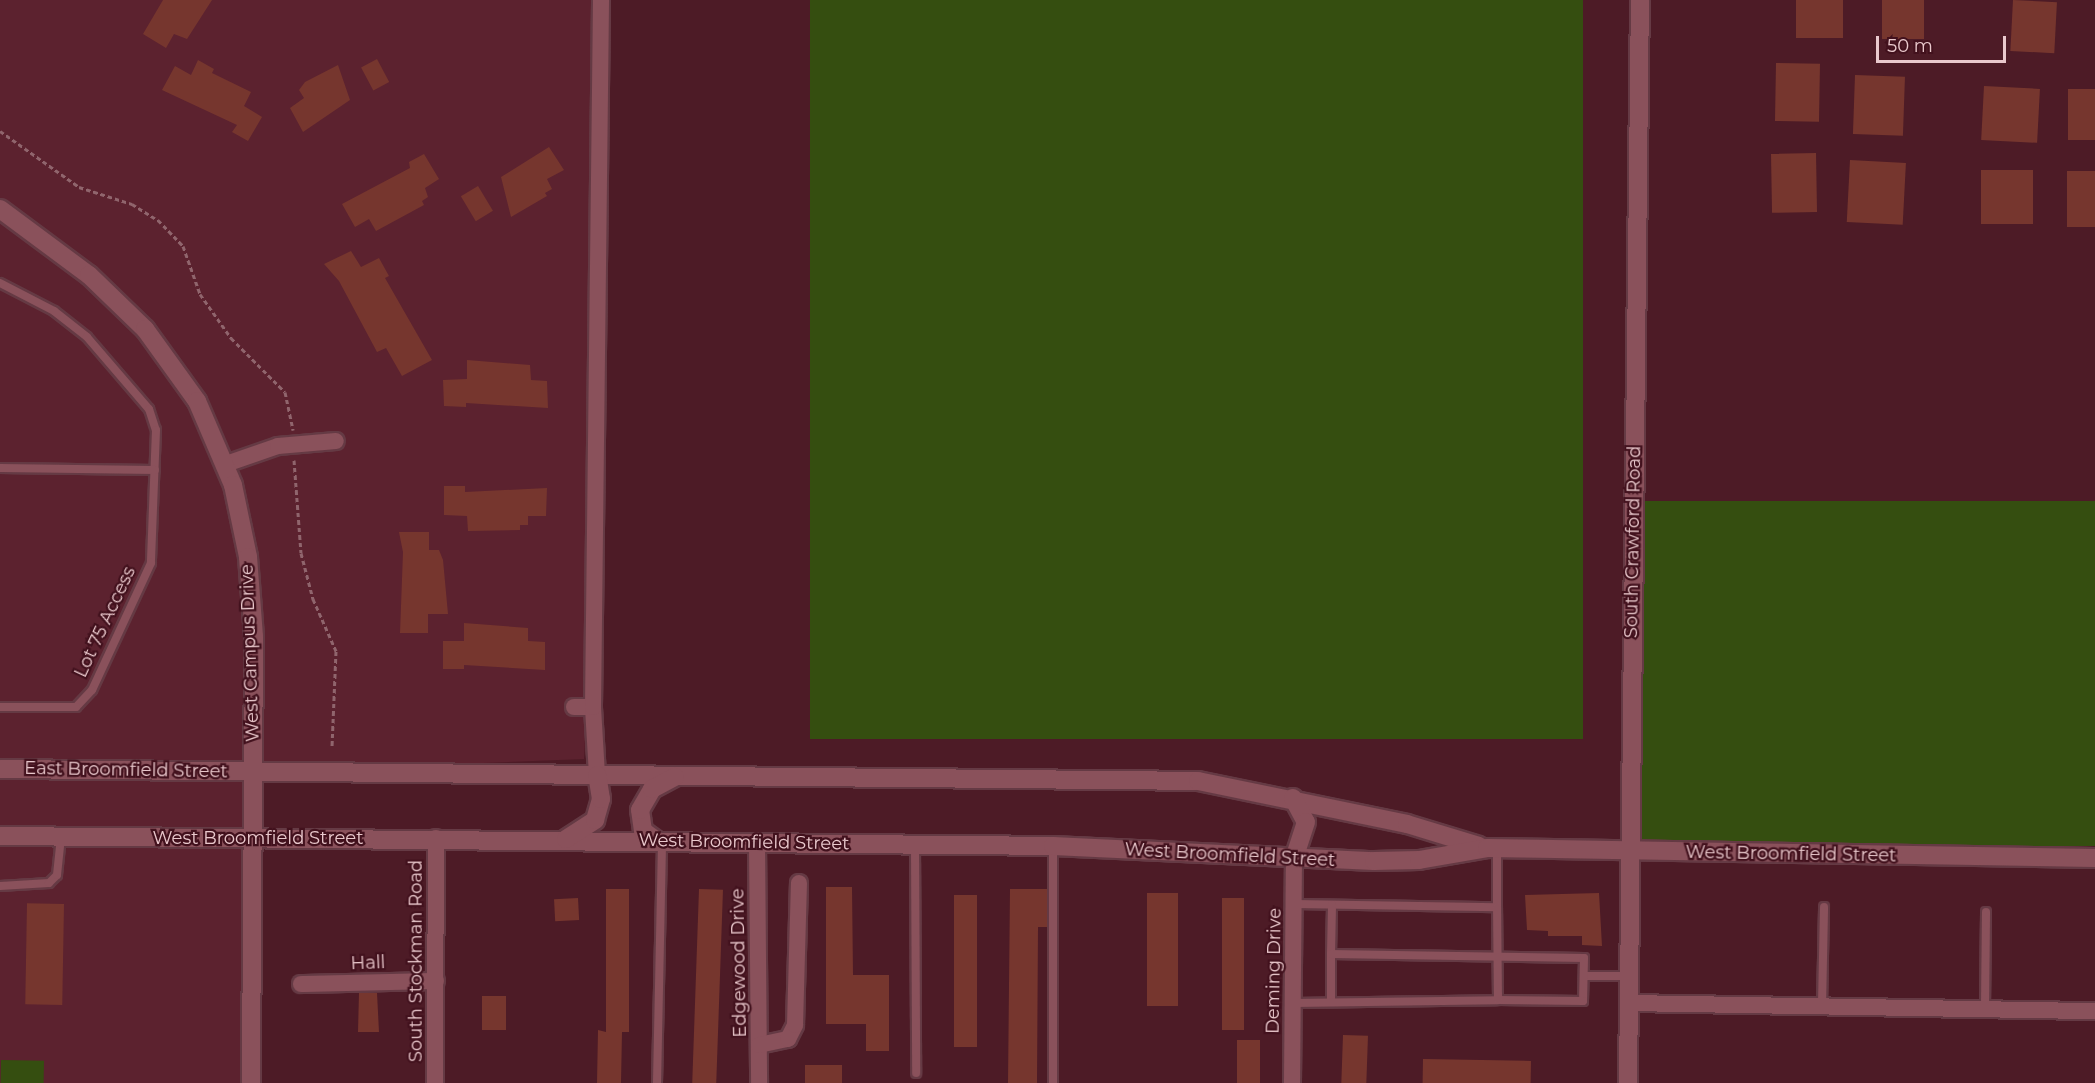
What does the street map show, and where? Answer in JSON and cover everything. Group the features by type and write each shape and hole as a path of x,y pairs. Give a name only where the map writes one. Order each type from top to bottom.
{"main road":[{"name":"South Crawford Road","path":"1628,1083 1628,851 1640,0"},
{"name":"West Campus Drive","path":"0,209 89,274 146,329 184,381 226,464 245,535 252,593 252,772 255,838 251,1083"},
{"name":"East Broomfield Street","path":"0,769 252,772"},
{"name":"West Broomfield Street","path":"252,772 1198,781 1293,798 1492,848"},
{"path":"564,840 595,820 602,792 597,775"},
{"path":"660,841 639,824 642,802 659,784 680,776"},
{"path":"1293,798 1306,822 1294,859"},
{"name":"West Broomfield Street","path":"0,836 436,838 1053,846 1294,859 1403,861 1492,848 2095,858"}],"street":[{"path":"597,775 593,707 601,0"},
{"path":"226,464 293,444 336,441"},
{"path":"574,707 593,707"},
{"name":"South Stockman Road","path":"435,1083 436,838"},
{"name":"Edgewood Drive","path":"757,843 759,1083"},
{"name":"Deming Drive","path":"1292,1083 1294,859"},
{"path":"759,1045 788,1038 795,1025 799,883"},
{"name":"Hall","path":"301,984 436,981"},
{"path":"1628,1003 2095,1011"}],"lane":[{"name":"Lot 75 Access","path":"0,283 73,325 127,382 156,423 149,569 87,697 70,708 0,707"},
{"path":"0,468 155,470"},
{"path":"0,886 49,883 57,875 60,844 69,837"},
{"path":"657,1083 660,841"},
{"path":"915,844 916,1073"},
{"path":"1053,846 1053,1083"},
{"path":"1492,848 1497,907 1498,1000"},
{"path":"1295,904 1497,907"},
{"path":"1331,1000 1332,905"},
{"path":"1822,1005 1824,907"},
{"path":"1985,1008 1986,912"},
{"path":"1294,1003 1331,1000 1583,1001 1584,958 1331,954"},
{"path":"1584,976 1628,976"}],"path":[{"path":"0,131 79,187 132,204 158,220 183,246 201,294 231,338 285,392 293,444 301,553 313,599 336,651 332,746"}],"shaded area":[{"path":"0,0 601,0 594,574 584,759 253,772 251,1083 0,1083"}],"green space":[{"path":"810,0 1583,0 1583,739 810,739"},
{"path":"1634,501 2095,501 2095,846 1634,846"},
{"path":"1,1060 44,1061 44,1083 1,1083"}],"building":[{"path":"163,0 212,0 187,39 174,34 166,48 143,34"},
{"path":"1796,0 1843,0 1843,38 1796,38"},
{"path":"1882,0 1924,0 1924,39 1882,39"},
{"path":"2013,0 2057,2 2054,53 2010,51"},
{"path":"377,59 389,82 373,90 361,67"},
{"path":"198,60 214,69 212,73 251,92 244,106 262,117 248,141 232,132 237,125 162,90 175,66 191,75"},
{"path":"1776,63 1820,64 1819,122 1775,121"},
{"path":"338,65 350,100 303,132 290,108 304,98 299,90 305,82"},
{"path":"1855,75 1905,77 1903,136 1853,134"},
{"path":"1984,86 2040,89 2037,143 1981,140"},
{"path":"2068,89 2095,89 2095,140 2068,140"},
{"path":"549,147 564,170 547,179 552,189 545,193 547,196 511,217 501,177"},
{"path":"1816,153 1817,212 1772,213 1771,154"},
{"path":"424,154 439,179 425,188 428,197 422,201 424,205 376,231 369,219 355,227 342,204 410,168 409,162"},
{"path":"1850,160 1906,163 1903,225 1847,222"},
{"path":"1981,170 2033,170 2033,224 1981,224"},
{"path":"2067,171 2095,171 2095,227 2067,227"},
{"path":"478,186 493,211 476,221 461,196"},
{"path":"351,251 361,267 379,258 389,276 385,278 432,360 402,376 386,348 377,352 339,281 324,264"},
{"path":"467,360 530,365 531,380 547,381 548,408 466,403 466,407 444,406 443,380 467,379"},
{"path":"444,486 465,486 465,492 547,488 546,516 528,516 528,525 520,525 520,530 468,531 467,516 444,515"},
{"path":"399,532 429,532 429,550 439,550 443,560 448,614 428,614 428,633 400,633 403,552"},
{"path":"464,623 528,628 528,641 545,642 545,670 464,665 464,669 443,669 443,641 464,641"},
{"path":"826,887 852,887 853,975 889,975 889,1051 866,1051 866,1024 826,1024"},
{"path":"606,889 629,889 629,1032 622,1032 621,1083 597,1083 598,1030 606,1032"},
{"path":"699,889 723,890 716,1083 692,1083"},
{"path":"1010,889 1047,889 1047,927 1038,927 1037,1083 1008,1083"},
{"path":"1147,893 1178,893 1178,1006 1147,1006"},
{"path":"1599,893 1602,946 1582,945 1582,936 1548,936 1548,931 1527,930 1525,895"},
{"path":"954,895 977,895 977,1047 954,1047"},
{"path":"578,898 579,920 555,921 554,899"},
{"path":"1222,898 1244,898 1244,1030 1222,1030"},
{"path":"27,903 64,904 62,1005 25,1004"},
{"path":"359,993 377,993 379,1032 358,1032"},
{"path":"482,996 506,996 506,1030 482,1030"},
{"path":"1343,1035 1368,1036 1366,1083 1341,1083"},
{"path":"1237,1040 1260,1040 1260,1083 1237,1083"},
{"path":"1423,1059 1531,1061 1531,1083 1423,1083"},
{"path":"805,1065 842,1065 842,1083 805,1083"}]}
